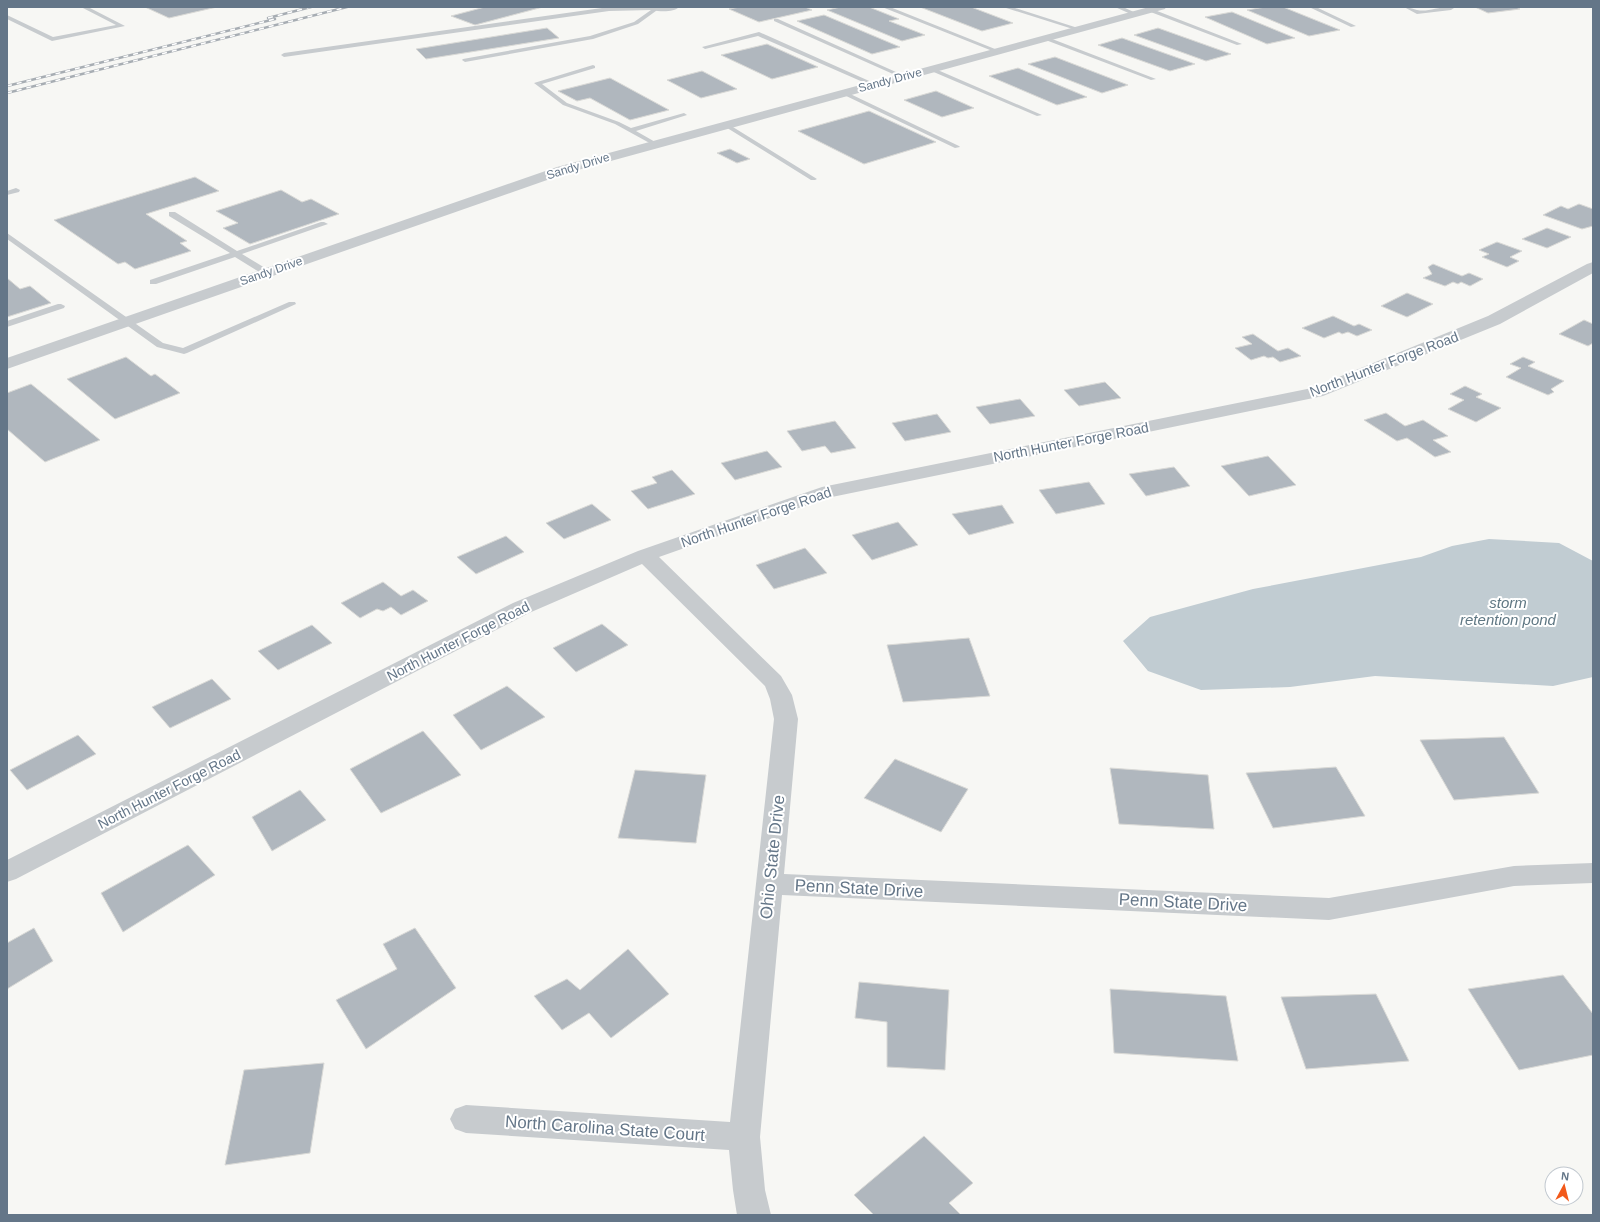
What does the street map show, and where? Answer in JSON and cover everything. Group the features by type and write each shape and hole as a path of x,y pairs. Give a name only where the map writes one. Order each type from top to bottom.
{"street":[{"path":"657,8 674,7"},
{"name":"Sandy Drive","path":"7,364 531,180 656,144 1156,8"},
{"name":"North Hunter Forge Road","path":"7,872 521,608 644,555 822,493 1318,392 1494,320 1593,267"},
{"name":"Ohio State Drive","path":"644,555 773,681 781,692 786,719 744,1137 749,1190 754,1215"},
{"name":"Penn State Drive","path":"769,884 1329,909 1514,876 1593,873"},
{"name":"North Carolina State Court","path":"466,1119 744,1137"}],"lane":[{"path":"7,17 52,39 122,26 84,7"},
{"path":"885,7 997,51"},
{"path":"1006,7 1078,29"},
{"path":"1118,7 1135,14"},
{"path":"1312,7 1353,26"},
{"path":"1407,7 1417,12 1451,8 1450,7"},
{"path":"284,55 609,9 657,8"},
{"path":"466,60 591,38 636,23 657,8"},
{"path":"1156,8 1239,44"},
{"path":"776,20 904,76"},
{"path":"705,47 759,34 874,85"},
{"path":"1045,38 1153,79"},
{"path":"593,67 537,83 565,104 616,123 656,144"},
{"path":"931,69 1039,115"},
{"path":"844,93 957,147"},
{"path":"631,130 684,115"},
{"path":"726,125 813,179"},
{"path":"7,193 16,190"},
{"path":"172,214 267,273"},
{"path":"153,282 324,224"},
{"path":"7,235 160,345 184,351 292,304"},
{"path":"7,324 61,306"}],"water":[{"name":"storm retention pond","path":"1489,539 1559,543 1593,561 1593,677 1553,686 1375,676 1290,687 1201,690 1148,671 1123,641 1150,617 1253,589 1421,557 1452,546"}],"building":[{"path":"145,7 217,7 169,18"},
{"path":"485,7 543,7 475,25 451,16"},
{"path":"740,7 805,7 812,10 759,22 729,9"},
{"path":"841,7 869,7 899,19 889,21 925,35 902,41 827,10"},
{"path":"920,7 971,7 1013,23 982,31"},
{"path":"1266,7 1283,7 1340,30 1309,36 1247,10"},
{"path":"1475,7 1516,7 1520,9 1488,13"},
{"path":"1232,12 1295,38 1267,44 1205,17"},
{"path":"824,15 900,47 872,54 797,21"},
{"path":"547,28 559,38 426,59 416,49"},
{"path":"1158,28 1231,54 1206,61 1134,35"},
{"path":"1122,38 1195,64 1170,71 1098,45"},
{"path":"767,44 818,67 772,79 721,55"},
{"path":"1055,57 1128,85 1102,93 1028,64"},
{"path":"1018,68 1087,97 1057,105 989,76"},
{"path":"702,71 737,89 701,98 667,80"},
{"path":"610,78 669,110 630,120 590,98 577,101 558,91"},
{"path":"936,91 974,108 942,117 904,100"},
{"path":"869,111 936,142 864,164 798,131"},
{"path":"730,149 750,159 737,163 717,153"},
{"path":"195,177 219,191 146,214 187,241 180,243 191,251 135,269 125,262 118,264 54,220"},
{"path":"281,190 302,202 311,199 339,214 250,244 223,228 238,223 216,211"},
{"path":"1579,204 1593,209 1593,226 1582,229 1543,215 1561,206 1568,209"},
{"path":"1547,228 1571,237 1547,248 1522,239"},
{"path":"1497,242 1522,251 1510,257 1519,261 1507,267 1482,257 1489,254 1479,250"},
{"path":"1433,264 1462,276 1469,273 1483,279 1470,286 1461,282 1458,284 1453,282 1445,286 1423,278 1432,274 1428,267"},
{"path":"7,278 20,289 30,286 51,303 7,317"},
{"path":"1407,293 1433,304 1407,317 1381,306"},
{"path":"1333,316 1354,326 1359,324 1372,330 1357,336 1348,332 1342,334 1339,332 1324,338 1302,328"},
{"path":"1584,320 1593,324 1593,343 1588,346 1559,334"},
{"path":"1253,334 1278,351 1288,348 1301,356 1280,362 1273,357 1268,358 1264,356 1251,360 1235,348 1252,344 1242,337"},
{"path":"126,357 151,376 155,374 180,393 115,419 67,379"},
{"path":"1523,357 1535,362 1528,366 1564,381 1551,389 1554,392 1548,395 1506,377 1521,368 1510,364"},
{"path":"1105,382 1121,398 1079,406 1064,390"},
{"path":"31,384 100,440 45,462 7,429 7,393"},
{"path":"1465,386 1482,394 1476,397 1501,408 1476,422 1448,409 1464,400 1450,394"},
{"path":"1020,399 1035,416 990,424 976,407"},
{"path":"1386,413 1405,426 1423,420 1448,436 1433,440 1451,452 1435,457 1407,438 1397,441 1364,420"},
{"path":"937,414 951,432 905,441 892,423"},
{"path":"835,421 856,448 831,453 825,446 802,451 787,431"},
{"path":"767,451 782,467 735,480 721,463"},
{"path":"1268,456 1296,485 1249,496 1221,466"},
{"path":"1174,467 1190,486 1146,496 1129,474"},
{"path":"672,470 695,494 648,509 631,491 657,483 652,477"},
{"path":"1089,482 1105,504 1056,514 1039,490"},
{"path":"592,504 611,520 564,539 546,523"},
{"path":"1002,505 1014,523 969,535 952,514"},
{"path":"898,522 918,545 872,560 852,535"},
{"path":"506,536 524,552 476,574 457,557"},
{"path":"805,548 827,573 774,589 756,565"},
{"path":"383,582 401,596 413,590 428,601 401,615 391,607 383,611 377,609 360,618 341,603"},
{"path":"602,624 628,645 576,672 553,648"},
{"path":"312,625 332,643 278,670 258,651"},
{"path":"969,638 990,696 903,702 887,645"},
{"path":"212,679 231,699 170,728 152,707"},
{"path":"507,686 545,717 481,750 453,715"},
{"path":"423,731 461,775 381,813 350,769"},
{"path":"78,735 96,754 27,790 10,770"},
{"path":"1504,737 1539,793 1454,800 1420,740"},
{"path":"895,759 968,789 941,832 864,798"},
{"path":"1336,767 1365,816 1273,828 1246,773"},
{"path":"1110,768 1208,775 1214,829 1119,824"},
{"path":"635,770 706,775 696,843 618,838"},
{"path":"300,790 326,820 272,851 252,817"},
{"path":"188,845 215,875 123,932 101,893"},
{"path":"34,928 53,961 7,989 7,943"},
{"path":"415,928 456,988 366,1049 336,1000 397,969 383,944"},
{"path":"628,949 669,994 611,1038 589,1013 562,1030 534,996 567,979 580,990"},
{"path":"1563,975 1593,1014 1593,1055 1519,1070 1468,989"},
{"path":"859,982 949,990 945,1070 887,1067 887,1022 855,1018"},
{"path":"1110,989 1226,996 1238,1061 1114,1053"},
{"path":"1376,994 1409,1061 1306,1069 1281,997"},
{"path":"324,1063 310,1153 225,1165 244,1070"},
{"path":"924,1136 973,1183 949,1203 961,1215 874,1215 854,1195"}],"railway":[{"path":"268,18 311,7"},
{"path":"7,93 347,7"},
{"path":"7,86 275,19"}]}
